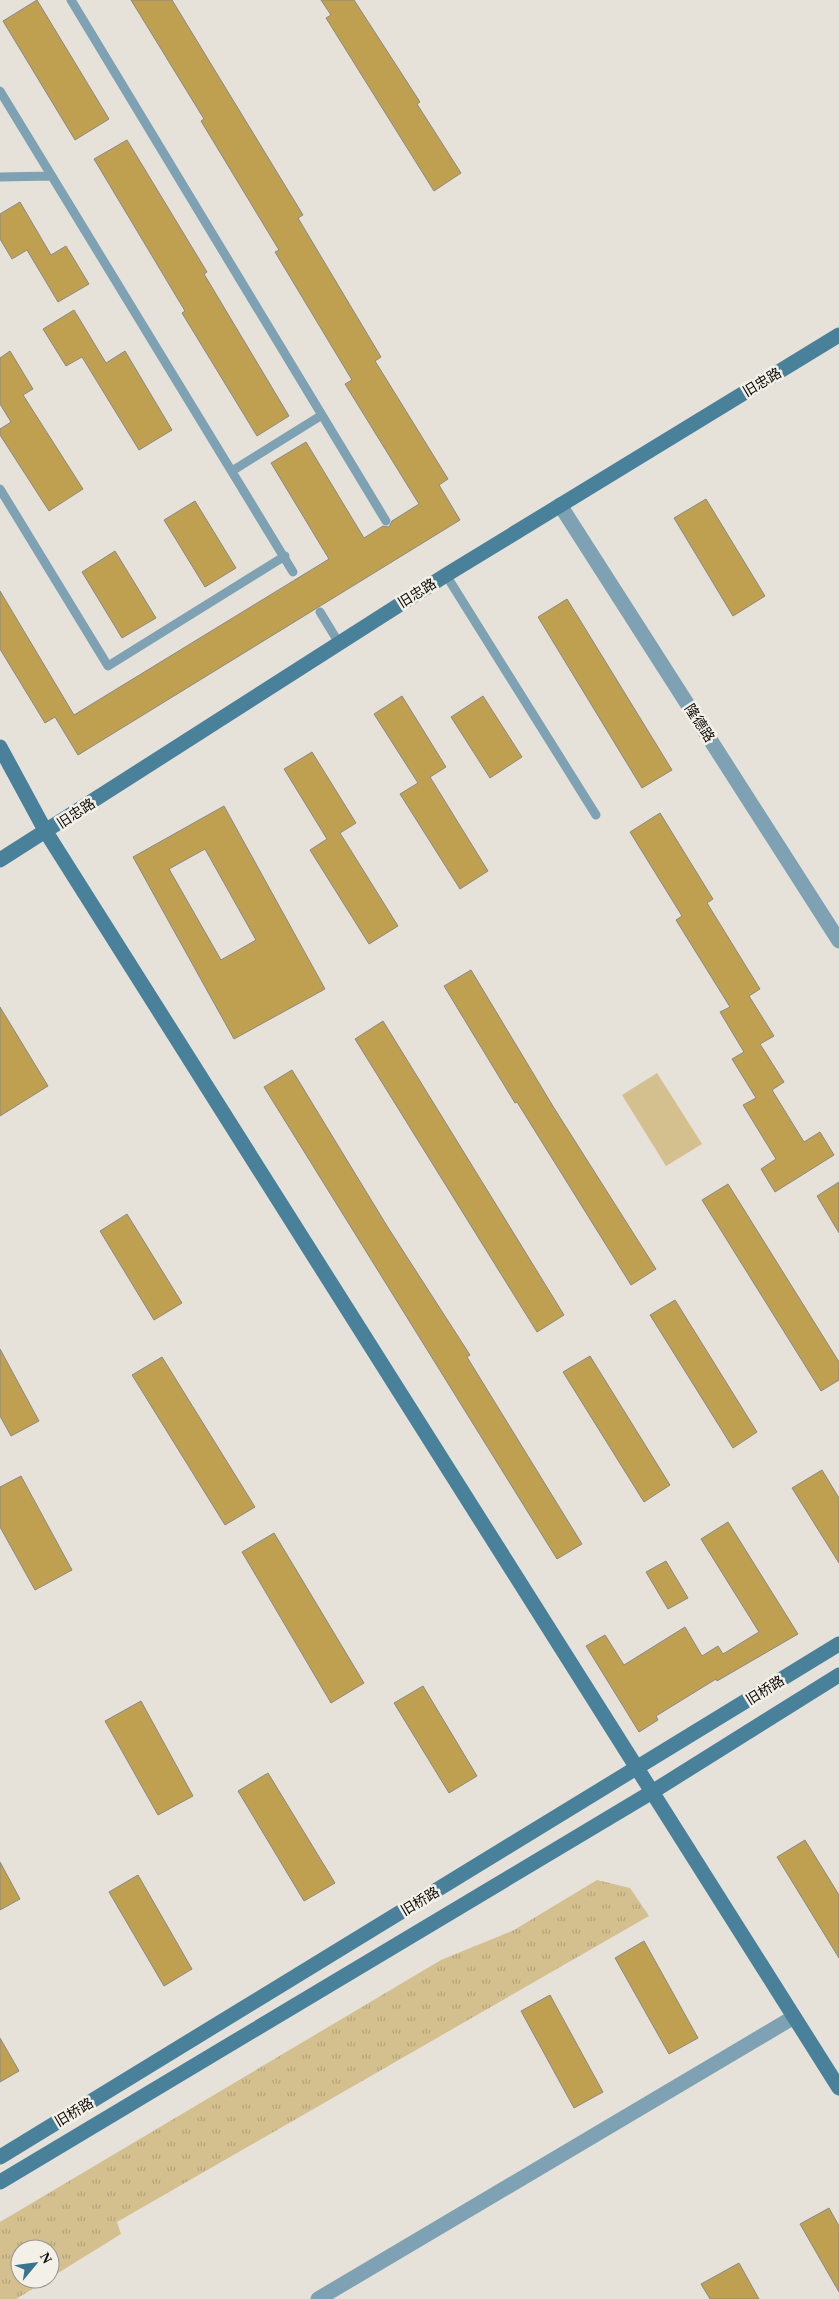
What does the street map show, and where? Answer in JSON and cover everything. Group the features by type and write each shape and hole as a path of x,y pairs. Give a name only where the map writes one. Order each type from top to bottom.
{"street":[{"name":"旧忠路","path":"0,860 446,575 839,335"},
{"name":"隆德路","path":"560,505 839,941"},
{"path":"0,747 46,832 839,2088"},
{"name":"旧桥路","path":"0,2157 839,1644"},
{"name":"旧桥路","path":"0,2182 652,1792 839,1675"},
{"path":"318,2299 794,2017"}],"lane":[{"path":"71,0 386,521"},
{"path":"0,92 294,572"},
{"path":"0,177 52,176"},
{"path":"232,471 322,415"},
{"path":"0,489 108,666 285,556"},
{"path":"446,575 596,815"},
{"path":"320,612 339,642"}],"green space":[{"path":"657,1073 702,1144 666,1166 622,1095"},
{"path":"597,1880 630,1888 649,1916 117,2222 121,2234 60,2272 60,2239 10,2239 10,2289 32,2289 16,2299 0,2299 0,2222 441,1960 514,1930"}],"building":[{"path":"37,0 109,119 75,140 3,21"},
{"path":"131,0 172,0 303,215 298,218 381,357 375,361 448,479 439,485 460,520 78,755 55,717 45,723 0,649 0,591 74,715 329,559 271,463 306,442 364,538 383,526 389,527 392,521 419,504 345,384 352,380 275,252 279,250 201,121 204,119"},
{"path":"321,0 354,0 420,102 417,104 461,173 434,191 326,18 331,15"},
{"path":"127,140 207,272 204,274 289,416 257,436 182,313 185,311 94,159"},
{"path":"20,202 51,255 66,246 89,284 58,302 27,250 12,259 0,239 0,214"},
{"path":"74,310 106,363 125,351 172,430 139,450 82,357 66,366 43,329"},
{"path":"10,351 33,389 23,395 83,489 49,511 0,435 0,429 11,422 0,404 0,358"},
{"path":"706,499 765,596 733,616 674,518"},
{"path":"195,501 236,568 205,587 164,520"},
{"path":"115,551 156,618 122,638 82,572"},
{"path":"567,599 672,770 642,788 538,617"},
{"path":"402,696 446,767 430,777 488,871 460,889 400,794 418,783 374,714"},
{"path":"483,696 522,757 490,778 451,717"},
{"path":"312,752 356,823 340,833 398,926 369,944 310,850 327,839 284,769"},
{"path":"224,806 325,989 234,1039 133,857","holes":["205,849 256,940 221,960 169,869"]},
{"path":"660,813 713,899 707,903 760,989 749,996 774,1036 760,1044 784,1082 772,1090 804,1142 820,1132 834,1155 775,1192 761,1169 776,1159 743,1105 756,1098 732,1059 744,1052 720,1012 730,1007 676,920 682,916 630,832"},
{"path":"471,970 554,1108 656,1269 631,1285 517,1102 515,1103 444,986"},
{"path":"0,1007 48,1086 0,1116"},
{"path":"383,1021 564,1315 537,1332 355,1039"},
{"path":"292,1070 387,1226 470,1355 467,1357 582,1544 557,1559 264,1087"},
{"path":"839,1182 839,1233 817,1196"},
{"path":"728,1184 839,1362 839,1380 821,1391 702,1200"},
{"path":"127,1214 182,1303 154,1320 100,1231"},
{"path":"675,1300 757,1432 733,1448 650,1315"},
{"path":"0,1349 39,1421 11,1436 0,1416"},
{"path":"590,1356 670,1485 644,1502 563,1372"},
{"path":"162,1357 255,1507 225,1525 132,1375"},
{"path":"822,1470 839,1498 839,1563 792,1488"},
{"path":"21,1476 72,1570 35,1590 0,1527 0,1487"},
{"path":"728,1522 798,1634 717,1681 716,1679 656,1716 658,1720 639,1732 586,1646 605,1635 624,1665 685,1627 702,1656 718,1646 723,1654 759,1632 701,1539"},
{"path":"274,1533 364,1683 331,1703 242,1552"},
{"path":"666,1561 688,1598 668,1609 646,1572"},
{"path":"423,1686 477,1776 449,1793 394,1703"},
{"path":"141,1701 193,1796 158,1815 105,1721"},
{"path":"268,1773 335,1883 304,1901 238,1791"},
{"path":"805,1840 839,1895 839,1958 777,1857"},
{"path":"0,1862 20,1899 0,1910"},
{"path":"138,1875 192,1969 164,1986 109,1892"},
{"path":"644,1941 698,2038 669,2054 615,1958"},
{"path":"550,1995 603,2092 574,2108 521,2011"},
{"path":"0,2038 19,2071 0,2082"},
{"path":"829,2208 839,2226 839,2292 800,2224"},
{"path":"739,2263 759,2299 710,2299 701,2284"}]}
